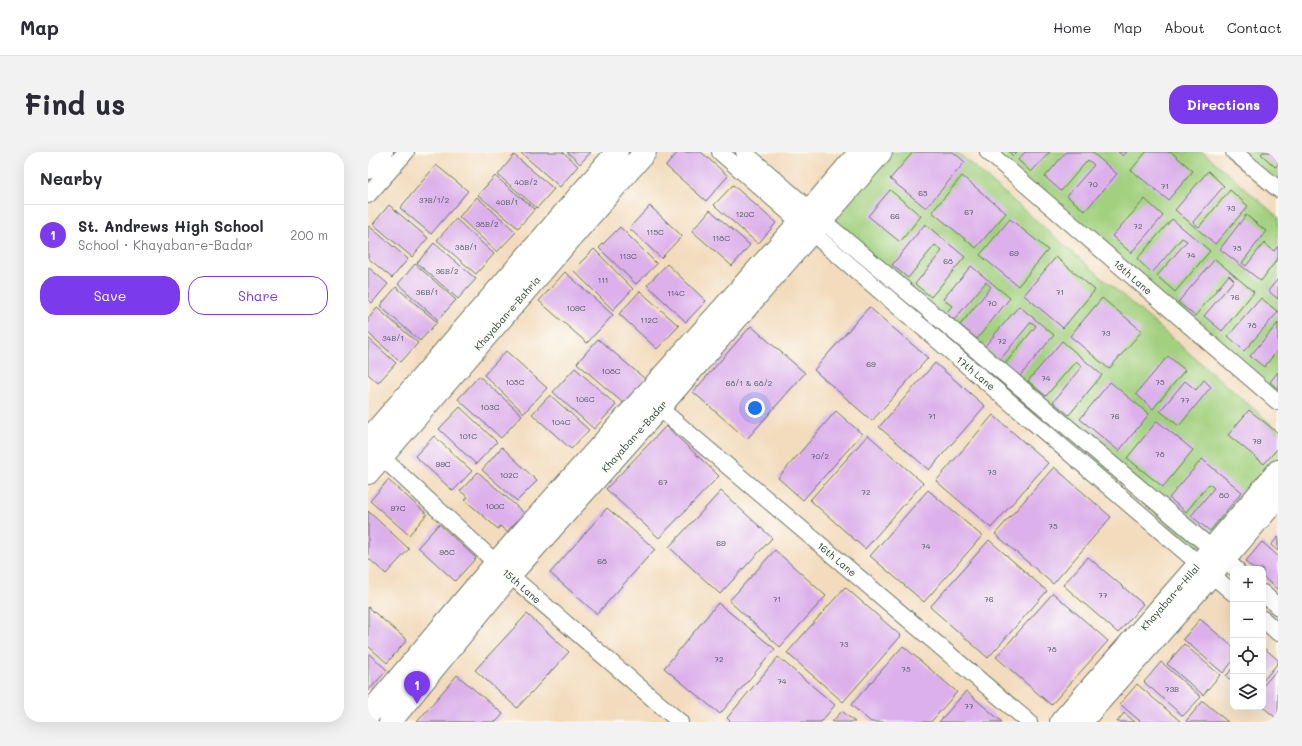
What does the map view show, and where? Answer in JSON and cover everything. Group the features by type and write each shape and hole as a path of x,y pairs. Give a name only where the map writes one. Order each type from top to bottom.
{"main road":[{"path":"368,440 617,152"},
{"name":"Khayaban-e-Bahria","path":"373,458 645,152"},
{"name":"Khayaban-e-Badar","path":"811,221 860,152"},
{"name":"Khayaban-e-Badar","path":"368,715 503,569 811,221 881,152"},
{"name":"Khayaban-e-Hilal","path":"1060,722 1217,563 1278,471"},
{"path":"1082,722 1217,563 1278,497"},
{"name":"Khayaban-e-Badar","path":"390,722 503,569"}],"street":[{"path":"368,195 377,163 406,152"},
{"name":"17th Lane","path":"720,152 811,221 1217,563 1230,587"},
{"name":"17th Lane","path":"744,152 811,221"},
{"name":"18th Lane","path":"988,152 1278,402"},
{"path":"1234,152 1278,189"},
{"name":"16th Lane","path":"652,402 1029,722"},
{"name":"15th Lane","path":"373,458 680,722"},
{"path":"1266,596 1278,607"},
{"path":"1266,622 1278,633"}],"green space":[{"path":"891,152 957,152 1278,430 1278,457 1197,551 830,222"},
{"path":"993,152 1203,152 1278,217 1278,408"},
{"path":"1239,152 1278,152 1278,186"}],"building":[{"path":"520,152 563,152 578,166 560,187"},
{"path":"567,152 591,152 580,164"},
{"path":"678,152 701,152 728,176 706,201 666,166"},
{"path":"913,152 953,152 965,162 926,208 890,179"},
{"path":"1009,152 1017,152 1013,156"},
{"path":"1025,152 1050,152 1031,172 1018,160"},
{"path":"1066,152 1092,152 1117,174 1085,211 1067,196 1094,165 1088,160 1061,191 1045,177"},
{"path":"1118,152 1127,152 1123,156"},
{"path":"1146,152 1171,152 1193,171 1168,200 1131,170"},
{"path":"1263,152 1278,152 1278,165 1275,167 1261,154"},
{"path":"514,155 554,189 537,208 498,175"},
{"path":"436,165 468,191 431,234 400,208"},
{"path":"1208,171 1224,186 1193,222 1199,227 1230,190 1248,206 1215,244 1175,210"},
{"path":"495,176 535,209 518,228 478,195"},
{"path":"962,176 1006,213 976,248 932,212"},
{"path":"733,185 776,223 758,244 714,205"},
{"path":"890,190 921,216 900,242 868,216"},
{"path":"477,197 516,232 497,252 459,217"},
{"path":"1145,199 1163,216 1131,253 1112,236"},
{"path":"389,205 428,238 412,257 373,224"},
{"path":"650,206 682,236 661,258 629,228"},
{"path":"710,210 750,245 732,266 692,231"},
{"path":"1246,215 1266,231 1242,263 1246,266 1264,243 1274,251 1278,246 1278,258 1261,281 1220,249"},
{"path":"456,219 494,254 476,274 437,240"},
{"path":"1010,219 1048,250 1018,286 980,255"},
{"path":"1172,219 1210,251 1175,292 1157,276 1187,241 1182,238 1152,273 1137,259"},
{"path":"925,224 965,257 931,297 915,284 942,251 935,245 908,278 892,265"},
{"path":"369,226 408,259 392,278 368,258"},
{"path":"620,227 657,264 636,284 599,248"},
{"path":"434,243 476,279 458,299 417,263"},
{"path":"594,249 633,289 613,310 573,270"},
{"path":"1056,257 1095,290 1063,328 1024,295"},
{"path":"1215,259 1254,292 1222,331 1204,316 1234,280 1229,275 1195,316 1178,302"},
{"path":"415,264 456,300 438,320 398,284"},
{"path":"667,264 706,301 686,322 647,285"},
{"path":"971,266 1010,298 977,339 960,325 991,287 986,282 954,320 946,313 952,306 943,299"},
{"path":"368,267 388,284 372,303 368,300"},
{"path":"565,272 613,315 587,343 539,301"},
{"path":"1278,279 1278,299 1268,291"},
{"path":"396,287 437,322 420,341 380,306"},
{"path":"640,291 679,326 657,349 619,314"},
{"path":"1102,298 1142,331 1109,369 1070,336"},
{"path":"1261,298 1278,312 1244,351 1228,336"},
{"path":"1019,306 1054,335 1020,376 1005,364 1036,326 1031,322 1000,360 984,347"},
{"path":"869,307 928,358 872,421 814,370"},
{"path":"377,308 418,343 401,362 368,333 368,319"},
{"path":"1278,323 1278,350 1264,367 1250,356"},
{"path":"751,326 805,373 747,439 693,392"},
{"path":"368,338 396,363 378,383 368,374"},
{"path":"598,339 645,379 623,403 577,363"},
{"path":"1062,341 1102,375 1069,415 1053,402 1082,366 1076,361 1046,396 1028,381"},
{"path":"506,351 547,388 524,413 484,375"},
{"path":"1168,356 1185,370 1153,409 1136,394"},
{"path":"935,363 985,406 929,470 879,427"},
{"path":"575,368 616,405 594,429 553,392"},
{"path":"1278,372 1278,389 1270,382"},
{"path":"479,376 522,415 501,438 458,399"},
{"path":"1204,380 1211,387 1179,426 1160,411 1185,381 1196,390"},
{"path":"1110,382 1149,414 1119,451 1080,419"},
{"path":"550,395 589,430 571,449 532,414"},
{"path":"460,407 497,442 476,464 439,429"},
{"path":"1249,410 1278,433 1278,448 1264,464 1228,435"},
{"path":"836,411 862,434 803,500 778,478"},
{"path":"993,415 1048,463 991,528 936,481"},
{"path":"1157,421 1193,450 1163,487 1127,458"},
{"path":"666,426 719,476 659,538 606,489"},
{"path":"868,435 923,483 865,549 810,500"},
{"path":"434,436 472,471 453,491 415,456"},
{"path":"502,447 537,481 517,501 482,470"},
{"path":"1202,459 1242,492 1210,531 1191,516 1214,488 1209,484 1186,512 1169,498"},
{"path":"1054,467 1111,517 1053,584 995,534"},
{"path":"478,472 524,513 507,532 500,526 498,529 465,500 468,497 460,491"},
{"path":"388,480 427,514 409,535 370,501"},
{"path":"928,490 982,536 924,602 870,556"},
{"path":"721,491 772,538 720,594 669,547"},
{"path":"607,508 655,549 597,614 550,573"},
{"path":"368,511 409,549 386,574 368,558"},
{"path":"439,524 476,558 455,581 418,547"},
{"path":"1278,537 1278,551 1271,545"},
{"path":"989,540 1047,591 988,658 930,607"},
{"path":"1262,542 1278,556 1278,590 1266,580 1266,566 1250,566 1245,562"},
{"path":"775,550 826,596 780,647 729,601"},
{"path":"1088,557 1143,604 1118,633 1063,585"},
{"path":"845,587 901,636 843,702 787,653"},
{"path":"1053,593 1108,641 1051,705 996,657"},
{"path":"718,603 775,649 720,714 664,668"},
{"path":"368,607 407,640 387,663 368,646"},
{"path":"527,614 569,652 517,708 475,670"},
{"path":"1200,619 1230,644 1230,665 1223,673 1183,639"},
{"path":"1184,644 1220,675 1203,695 1167,664"},
{"path":"903,646 957,692 931,722 871,722 851,705"},
{"path":"1266,650 1278,660 1278,663 1266,677"},
{"path":"368,653 387,670 368,691"},
{"path":"778,657 835,705 821,722 731,722 727,718"},
{"path":"1161,662 1201,697 1183,716 1144,682"},
{"path":"1278,669 1278,716 1276,718 1266,710 1266,683"},
{"path":"1230,671 1230,679 1226,676"},
{"path":"457,675 503,714 496,722 417,722"},
{"path":"1137,684 1180,721 1141,722 1120,704"},
{"path":"966,691 1002,722 939,722"},
{"path":"1203,701 1228,722 1186,721"},
{"path":"842,711 855,722 832,722"},
{"path":"1124,713 1135,722 1117,722"}],"place":[{"name":"St. Andrews High School","path":"417,704"}]}
